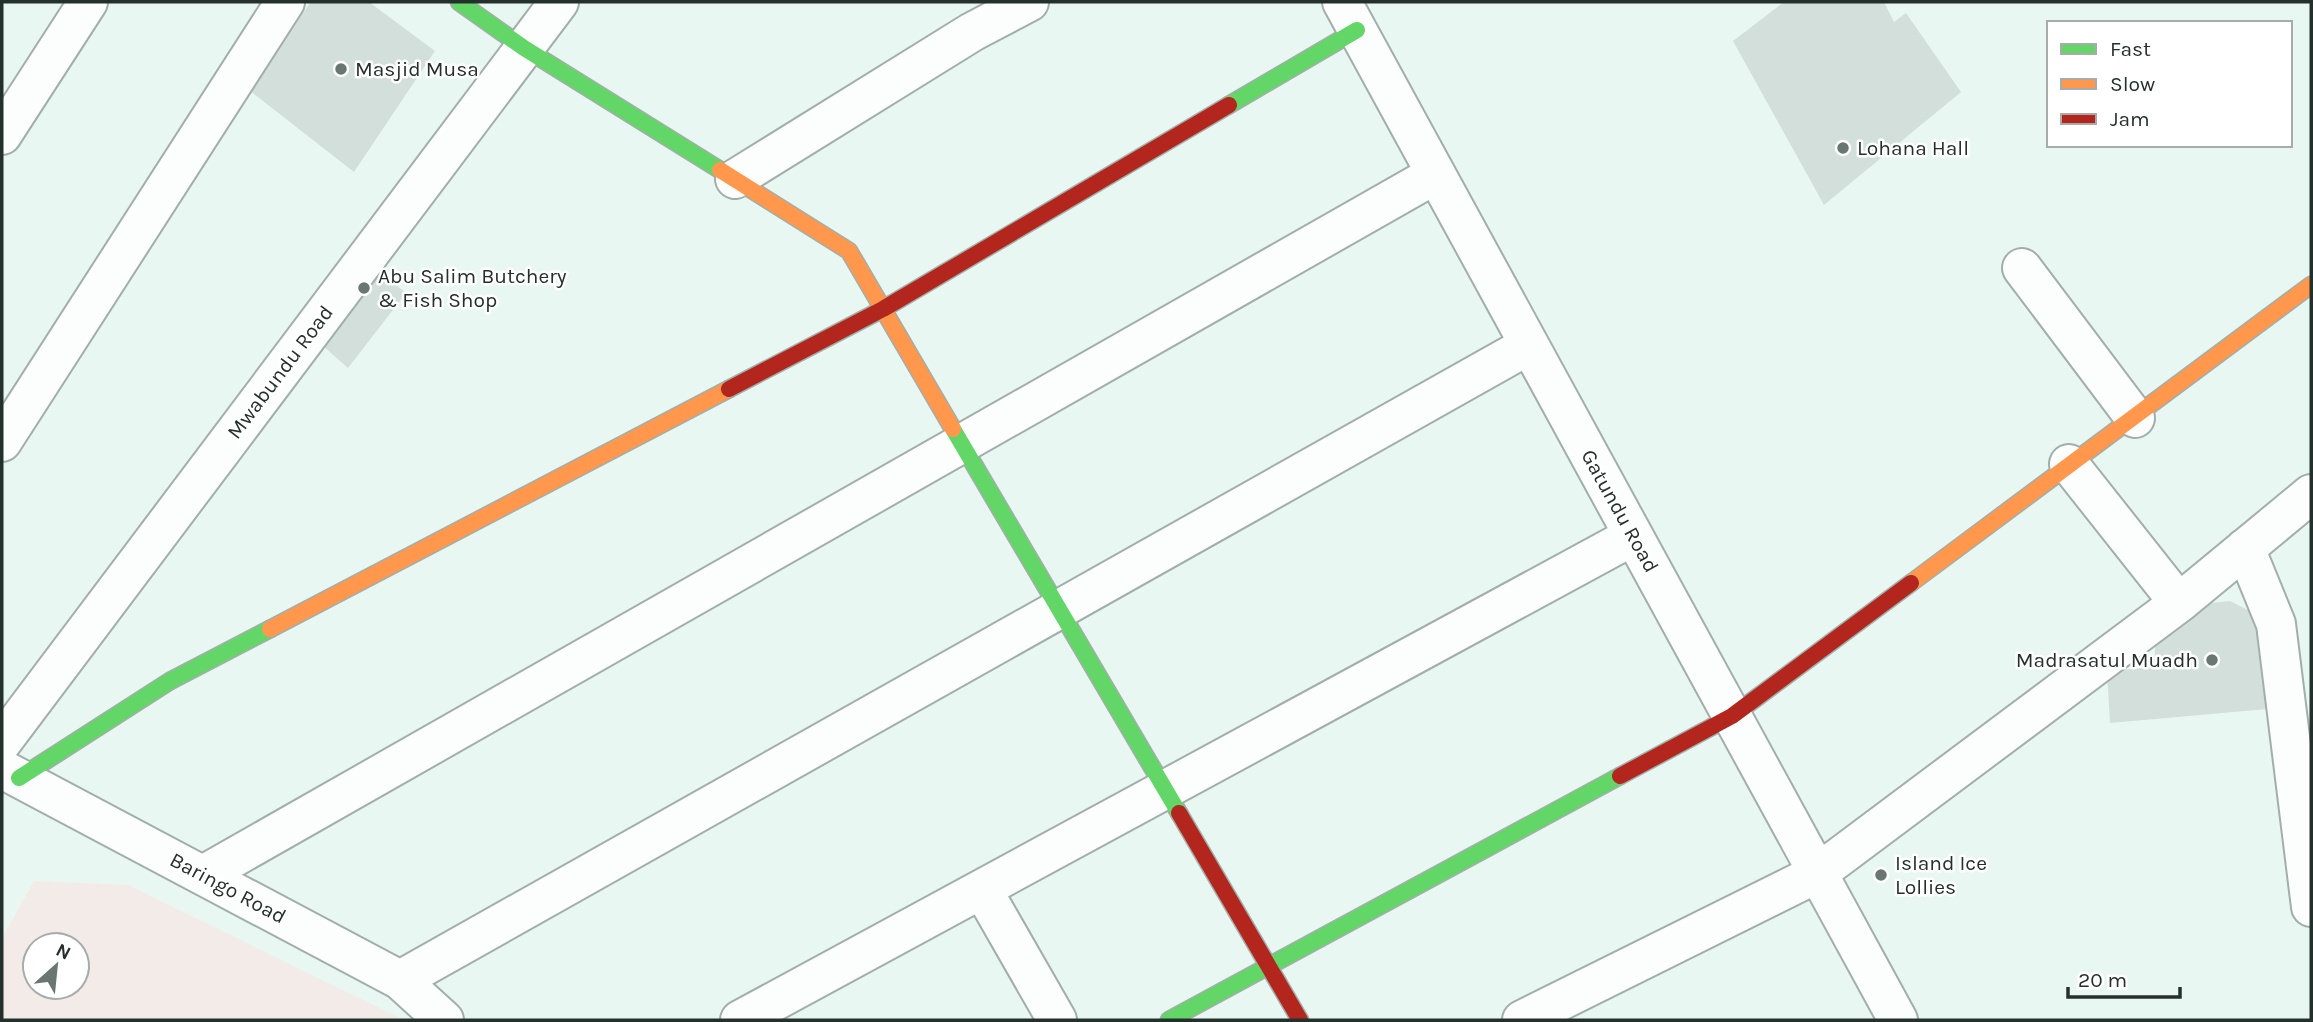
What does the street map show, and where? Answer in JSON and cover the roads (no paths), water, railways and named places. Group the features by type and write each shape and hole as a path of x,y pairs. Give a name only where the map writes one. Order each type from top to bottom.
{"street":[{"path":"2,135 88,2"},
{"path":"2,442 285,2"},
{"path":"459,2 524,47 849,251 1300,1020"},
{"name":"Mwabundu Road","path":"2,743 559,2"},
{"path":"735,179 960,39 1029,2"},
{"path":"10,773 170,681 883,309 1350,16"},
{"name":"Gatundu Road","path":"1350,16 1818,873 1887,1017"},
{"path":"204,875 1436,174"},
{"path":"2022,268 2135,418"},
{"path":"1169,1020 1732,716 2311,285"},
{"path":"400,980 1529,345"},
{"path":"2069,464 2179,603"},
{"path":"1522,1020 1818,873 2179,603 2311,494"},
{"path":"740,1020 1633,536"},
{"path":"2245,548 2276,624 2311,907"},
{"name":"Baringo Road","path":"10,773 400,980 444,1020"},
{"path":"982,889 1057,1020"}],"place":[{"name":"Masjid Musa","path":"341,69"},
{"name":"Lohana Hall","path":"1843,148"},
{"name":"Abu Salim Butchery & Fish Shop","path":"364,288"},
{"name":"Madrasatul Muadh","path":"2212,660"},
{"name":"Island Ice Lollies","path":"1881,875"}]}
